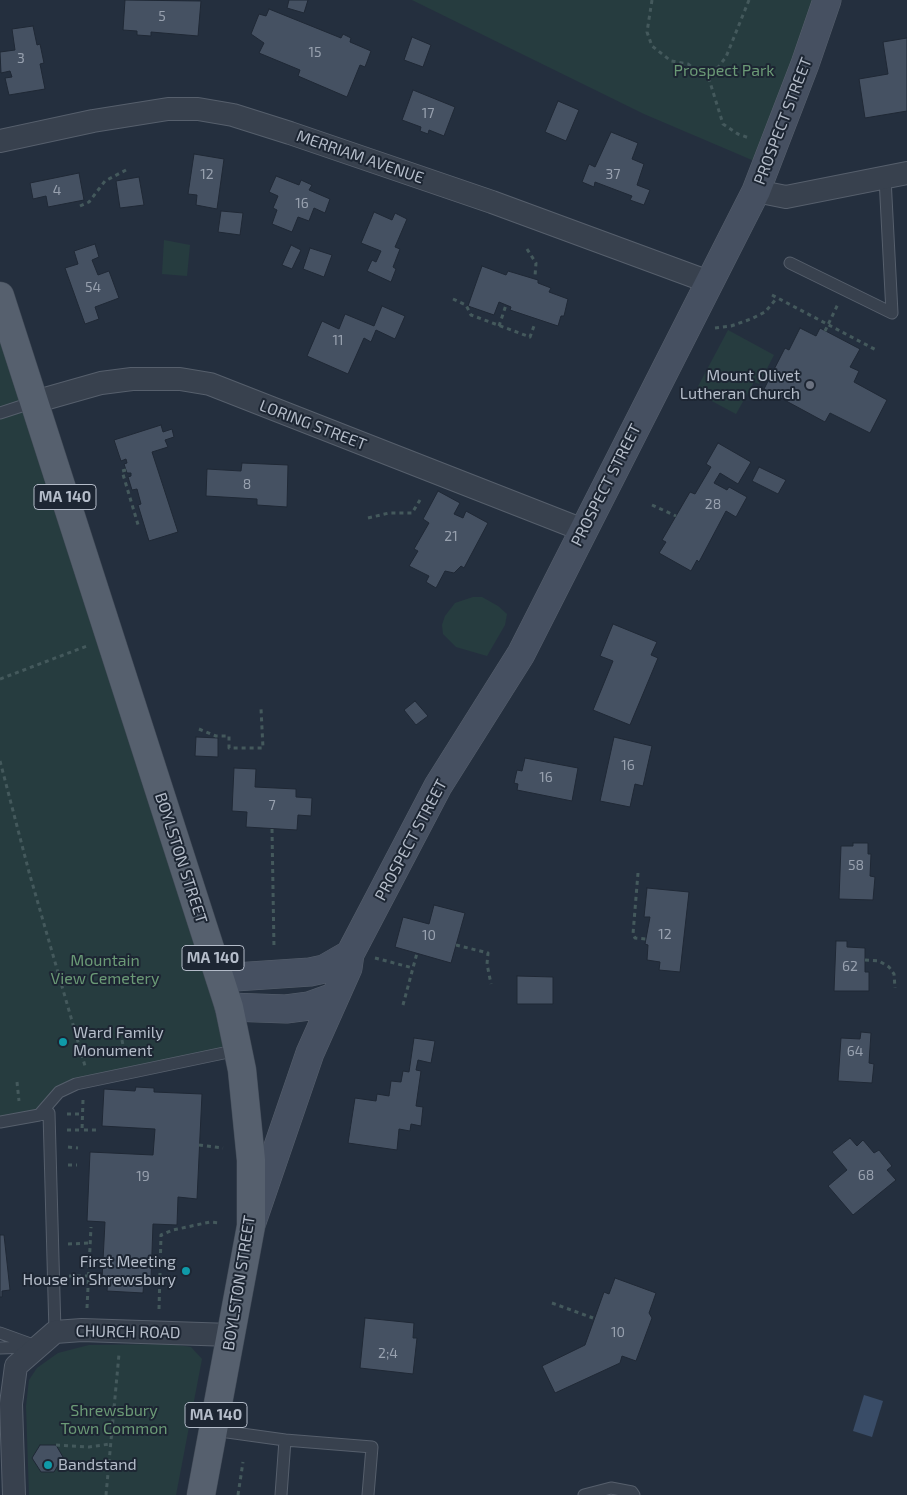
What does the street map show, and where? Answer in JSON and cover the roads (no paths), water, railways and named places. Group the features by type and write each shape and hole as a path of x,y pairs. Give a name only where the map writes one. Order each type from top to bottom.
{"main road":[{"name":"BOYLSTON STREET","path":"0,296 220,978 238,1050 245,1092 251,1160 251,1226 201,1495"}],"street":[{"name":"PROSPECT STREET","path":"251,1226 310,1053 334,997 348,968 360,955 438,786 521,654 756,191 827,0"},
{"name":"MERRIAM AVENUE","path":"0,141 93,121 168,110 198,110 233,116 290,133 492,202 709,282"},
{"path":"756,191 786,198 907,173"},
{"name":"LORING STREET","path":"34,402 101,383 132,379 180,379 210,384 584,530"},
{"path":"220,978 310,972 324,969 360,955"},
{"path":"229,1008 286,1009 309,1006 334,997"},
{"name":"CHURCH ROAD","path":"14,1495 7,1455 16,1366 36,1346 55,1332 82,1330 231,1335"}],"lane":[{"path":"790,263 892,313 885,178"},
{"path":"0,413 34,402"},
{"path":"39,1116 59,1092 89,1081 238,1050"},
{"path":"0,1122 49,1113 55,1332"},
{"path":"0,1333 36,1346"},
{"path":"0,1348 36,1346"},
{"path":"213,1430 285,1440 372,1447 368,1495"},
{"path":"281,1495 285,1440"},
{"path":"584,1495 611,1488 632,1492 634,1495"}],"water":[{"path":"864,1395 883,1401 872,1437 853,1431"}],"place":[{"name":"Mount Olivet Lutheran Church","path":"810,385"},
{"name":"Ward Family Monument","path":"63,1042"},
{"name":"First Meeting House in Shrewsbury","path":"186,1271"},
{"name":"Bandstand","path":"48,1465"}],"park label":[{"name":"Prospect Park","path":"724,71"},
{"name":"Mountain View Cemetery","path":"105,970"},
{"name":"Shrewsbury Town Common","path":"114,1420"}]}
